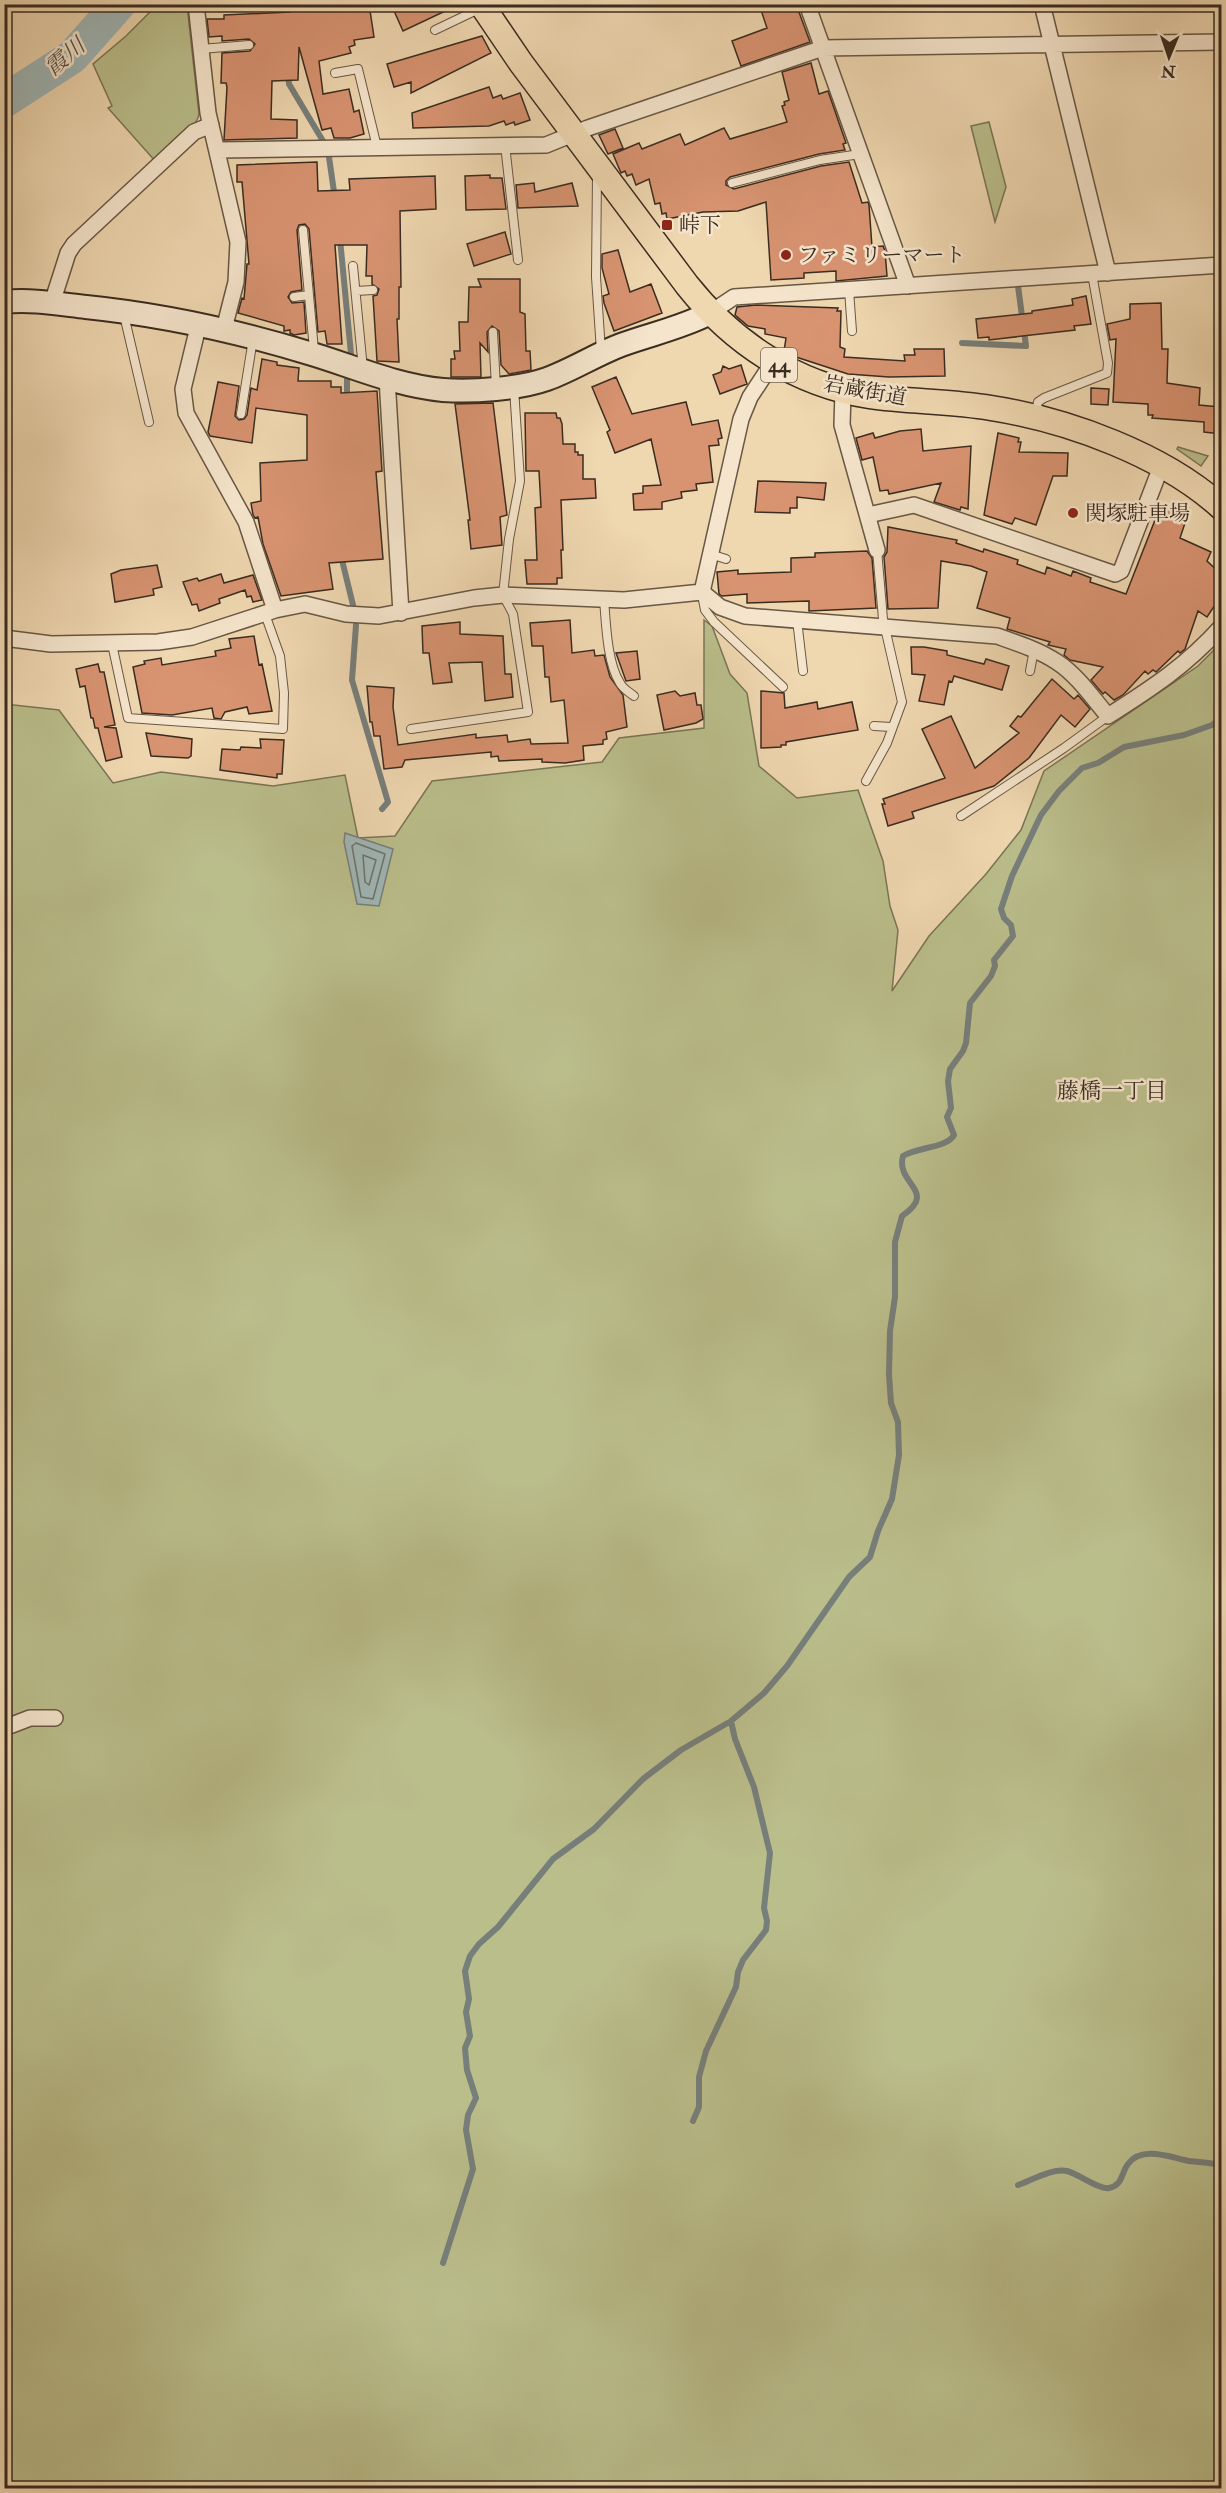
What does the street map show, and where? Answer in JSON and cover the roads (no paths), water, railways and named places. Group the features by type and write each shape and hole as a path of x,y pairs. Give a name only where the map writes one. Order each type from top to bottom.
{"main road":[{"name":"岩蔵街道","path":"481,6 573,134 710,313 738,339 773,362 809,380 843,391 886,398 989,407 1034,417 1131,450 1162,464 1197,486 1221,507"}],"street":[{"path":"196,4 211,125 238,242 236,282 224,329"},
{"path":"807,4 908,286"},
{"path":"1042,4 1108,273"},
{"path":"217,150 546,145 823,48 1221,42"},
{"path":"52,303 68,253 74,244 194,132 211,125"},
{"path":"4,302 52,303 200,323 253,336 387,378 441,389 505,387 543,380 601,353 690,323 734,297 1221,265"},
{"path":"200,323 183,389 186,413 243,516 261,563 270,612"},
{"path":"702,592 741,419 750,397 773,362"},
{"path":"387,378 401,613"},
{"path":"843,391 843,425 877,550"},
{"path":"868,515 914,505 1115,574 1121,571 1162,464"},
{"path":"4,638 51,644 158,642 192,638 270,612 305,604 364,616 401,613 474,598 503,595 624,600 702,592 720,607 733,613 997,636 1034,650 1057,662 1075,677 1108,716 1184,665 1221,626"},
{"path":"4,1728 30,1718 55,1718"}],"lane":[{"path":"435,30 481,6"},
{"path":"201,49 249,45"},
{"path":"334,73 358,69 377,147"},
{"path":"506,145 518,260"},
{"path":"732,183 773,168 860,153"},
{"path":"597,165 596,277 601,353"},
{"path":"303,230 315,355"},
{"path":"353,266 363,371"},
{"path":"1034,417 1038,402 1044,398 1107,373 1108,363 1092,274"},
{"path":"356,291 374,290"},
{"path":"849,290 852,331"},
{"path":"294,297 309,295"},
{"path":"123,311 149,422"},
{"path":"411,729 528,711 513,614 503,595 509,539 520,482 505,387 493,333"},
{"path":"242,414 253,336"},
{"path":"866,781 887,742 902,702 885,626 877,550"},
{"path":"710,554 726,559"},
{"path":"702,592 705,610 714,622 783,687"},
{"path":"604,599 607,632 615,674 622,686 634,696"},
{"path":"112,644 128,718 283,729 284,693 280,656 270,612"},
{"path":"797,620 803,671"},
{"path":"1030,671 1034,650"},
{"path":"961,816 1108,716"},
{"path":"874,726 891,727"}],"water":[{"path":"106,5 132,5 93,42 72,57 86,29"},
{"path":"345,833 393,849 379,906 357,904 344,842"}],"waterway":[{"name":"霞川","path":"4,101 72,57 119,4"},
{"path":"283,4 284,18"},
{"path":"288,73 289,84 323,141"},
{"path":"329,157 335,199"},
{"path":"340,239 351,354"},
{"path":"962,343 1026,346 1018,286"},
{"path":"347,378 347,400"},
{"path":"341,556 353,605"},
{"path":"356,625 352,680 388,802 382,809"},
{"path":"443,2263 473,2169 466,2130 468,2115 476,2098 467,2070 465,2048 470,2036 466,2012 469,1999 465,1971 470,1956 479,1944 498,1927 553,1859 594,1829 643,1779 681,1750 731,1721 764,1693 787,1666 849,1577 870,1557 892,1499 899,1455 898,1422 891,1403 889,1375 890,1331 895,1297 895,1242 902,1216 917,1200 916,1193 902,1166 903,1156 938,1145 954,1135 947,1117 951,1108 948,1081 950,1069 966,1043 970,1003 991,976 995,966 994,960 1013,936 1011,925 1004,918 1001,909 1012,876 1041,815 1059,791 1082,768 1098,763 1124,747 1184,735 1212,725 1222,717"},
{"path":"693,2121 699,2107 699,2077 706,2051 736,1987 738,1972 743,1960 766,1930 767,1921 764,1908 770,1853 754,1787 735,1739 731,1721"},
{"path":"1018,2185 1049,2173 1067,2171 1100,2187 1109,2188 1117,2184 1134,2158 1149,2154 1222,2165"}],"place":[{"name":"峠下","path":"667,225"},
{"name":"ファミリーマート","path":"786,255"},
{"name":"関塚駐車場","path":"1073,513"}],"district":[{"name":"藤橋一丁目","path":"1112,1091"}]}
